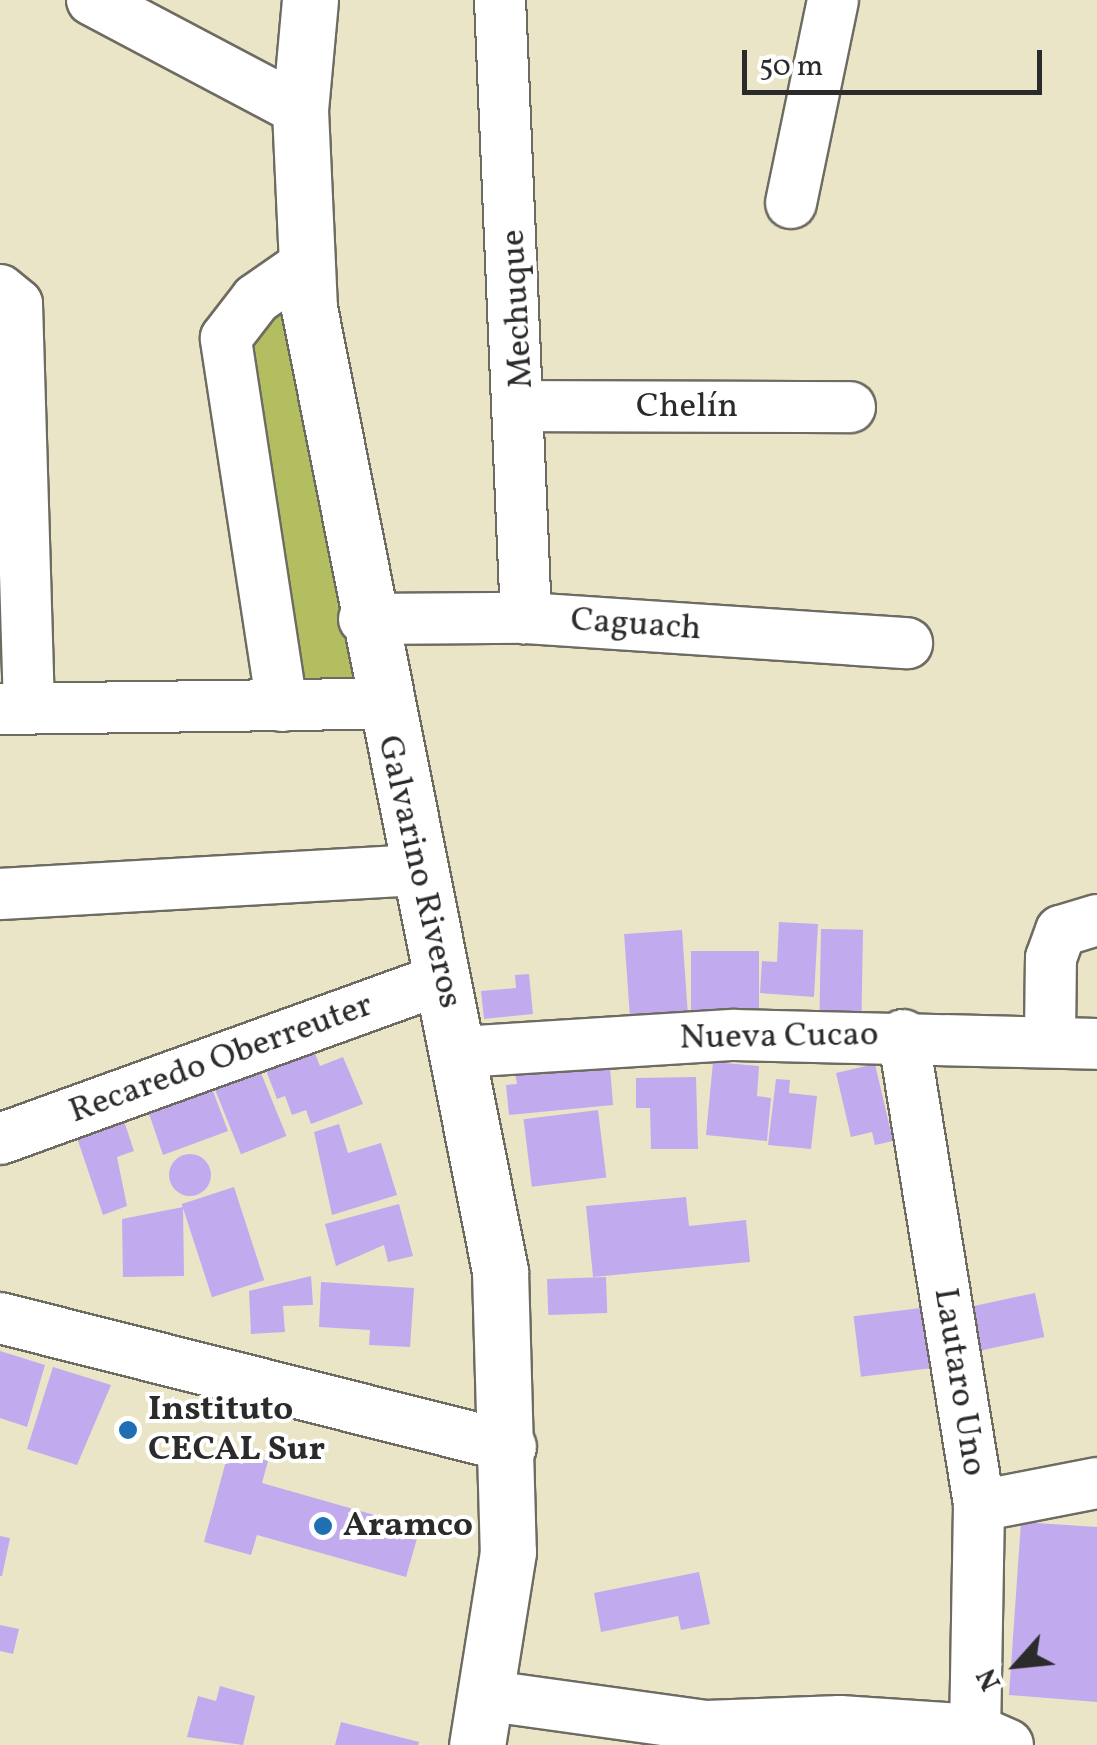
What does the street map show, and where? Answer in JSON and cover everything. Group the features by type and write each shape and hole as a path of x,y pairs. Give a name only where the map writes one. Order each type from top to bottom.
{"main road":[{"name":"Galvarino Riveros","path":"310,0 300,110 305,265 364,620 461,1052 500,1270 511,1447 483,1721"}],"street":[{"path":"92,0 300,110"},
{"name":"Mechuque","path":"500,0 524,406 526,618"},
{"path":"791,203 833,0"},
{"path":"282,706 226,338 256,299 305,265"},
{"path":"0,290 17,304 12,476 15,708 381,704"},
{"name":"Chelín","path":"524,406 850,408"},
{"name":"Caguach","path":"364,620 526,618 907,643"},
{"path":"0,894 418,870"},
{"path":"1073,1041 1050,958 1060,931 1097,920"},
{"name":"Recaredo Oberreuter","path":"0,1139 443,979"},
{"name":"Nueva Cucao","path":"461,1052 734,1034 1073,1041"},
{"name":"Lautaro Uno","path":"903,1036 979,1506 992,1738"},
{"path":"0,1318 511,1447"},
{"path":"979,1506 1097,1483"},
{"path":"483,1721 992,1738"}],"green space":[{"path":"294,287 367,690 294,692 238,344"}],"building":[{"path":"779,922 818,924 814,997 760,993 762,961 777,962"},
{"path":"821,929 863,930 861,1018 819,1017"},
{"path":"682,930 688,1021 630,1025 624,934"},
{"path":"691,951 759,951 759,1018 691,1018"},
{"path":"529,974 533,1014 484,1019 481,991 516,988 515,975"},
{"path":"313,1048 320,1066 343,1057 363,1104 311,1124 306,1110 292,1115 285,1096 277,1099 259,1052"},
{"path":"609,1054 613,1105 509,1115 506,1085 517,1084 515,1073"},
{"path":"255,1058 286,1136 241,1154 210,1076"},
{"path":"713,1062 759,1066 757,1096 771,1098 767,1141 706,1135"},
{"path":"875,1064 893,1141 875,1145 872,1132 851,1137 836,1073"},
{"path":"696,1077 698,1149 651,1149 650,1108 636,1108 636,1078"},
{"path":"776,1079 790,1080 789,1093 817,1096 811,1149 768,1145"},
{"path":"186,1089 190,1099 213,1091 228,1131 163,1155 142,1093"},
{"path":"119,1106 134,1151 117,1157 127,1206 103,1215 72,1123"},
{"path":"598,1110 606,1177 532,1187 524,1119"},
{"path":"339,1124 348,1153 381,1143 397,1195 332,1215 314,1132"},
{"path":"190,1154 205,1160 211,1175 205,1190 190,1196 175,1190 169,1175 175,1160"},
{"path":"234,1187 264,1280 212,1297 182,1204"},
{"path":"686,1197 689,1226 746,1220 750,1262 593,1277 586,1206"},
{"path":"399,1204 413,1256 388,1262 384,1245 336,1266 325,1224"},
{"path":"183,1207 184,1276 123,1277 122,1219"},
{"path":"311,1276 313,1305 283,1306 285,1332 251,1334 249,1291"},
{"path":"606,1277 607,1313 548,1315 547,1279"},
{"path":"321,1282 414,1288 410,1347 369,1345 370,1330 319,1327"},
{"path":"1035,1293 1044,1337 979,1351 969,1307"},
{"path":"929,1307 936,1368 861,1377 854,1316"},
{"path":"0,1351 45,1365 27,1427 0,1418"},
{"path":"53,1367 111,1385 77,1465 27,1449"},
{"path":"229,1450 268,1461 262,1483 420,1528 406,1577 257,1535 251,1555 204,1542"},
{"path":"1021,1522 1097,1527 1097,1702 1009,1695"},
{"path":"0,1536 10,1538 2,1576 0,1576"},
{"path":"699,1572 710,1624 681,1630 678,1616 601,1632 594,1593"},
{"path":"0,1625 19,1629 13,1654 0,1651"},
{"path":"220,1686 255,1696 243,1745 187,1737 198,1696 216,1701"},
{"path":"341,1722 419,1742 335,1745"}],"place":[{"name":"Instituto CECAL Sur","path":"128,1430"},
{"name":"Aramco","path":"323,1526"}]}
